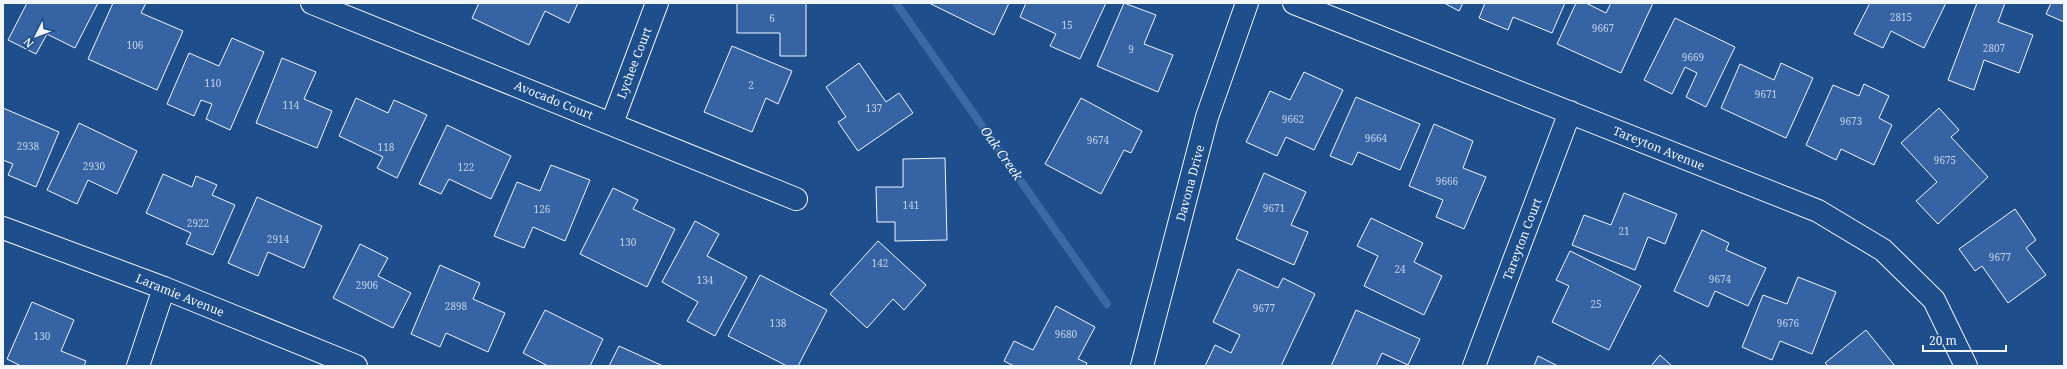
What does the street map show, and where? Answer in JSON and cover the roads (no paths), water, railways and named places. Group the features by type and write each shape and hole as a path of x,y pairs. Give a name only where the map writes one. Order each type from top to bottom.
{"street":[{"name":"Avocado Court","path":"312,3 796,198"},
{"name":"Lychee Court","path":"612,123 657,3"},
{"name":"Davona Drive","path":"1142,366 1207,117 1247,3"},
{"name":"Tareyton Avenue","path":"1294,3 1818,211 1883,250 1934,300 1966,366"},
{"name":"Tareyton Court","path":"1474,366 1570,112"},
{"name":"Laramie Avenue","path":"3,228 164,288 356,366"},
{"path":"138,366 164,288"}],"waterway":[{"name":"Oak Creek","path":"896,3 1107,304"}]}
